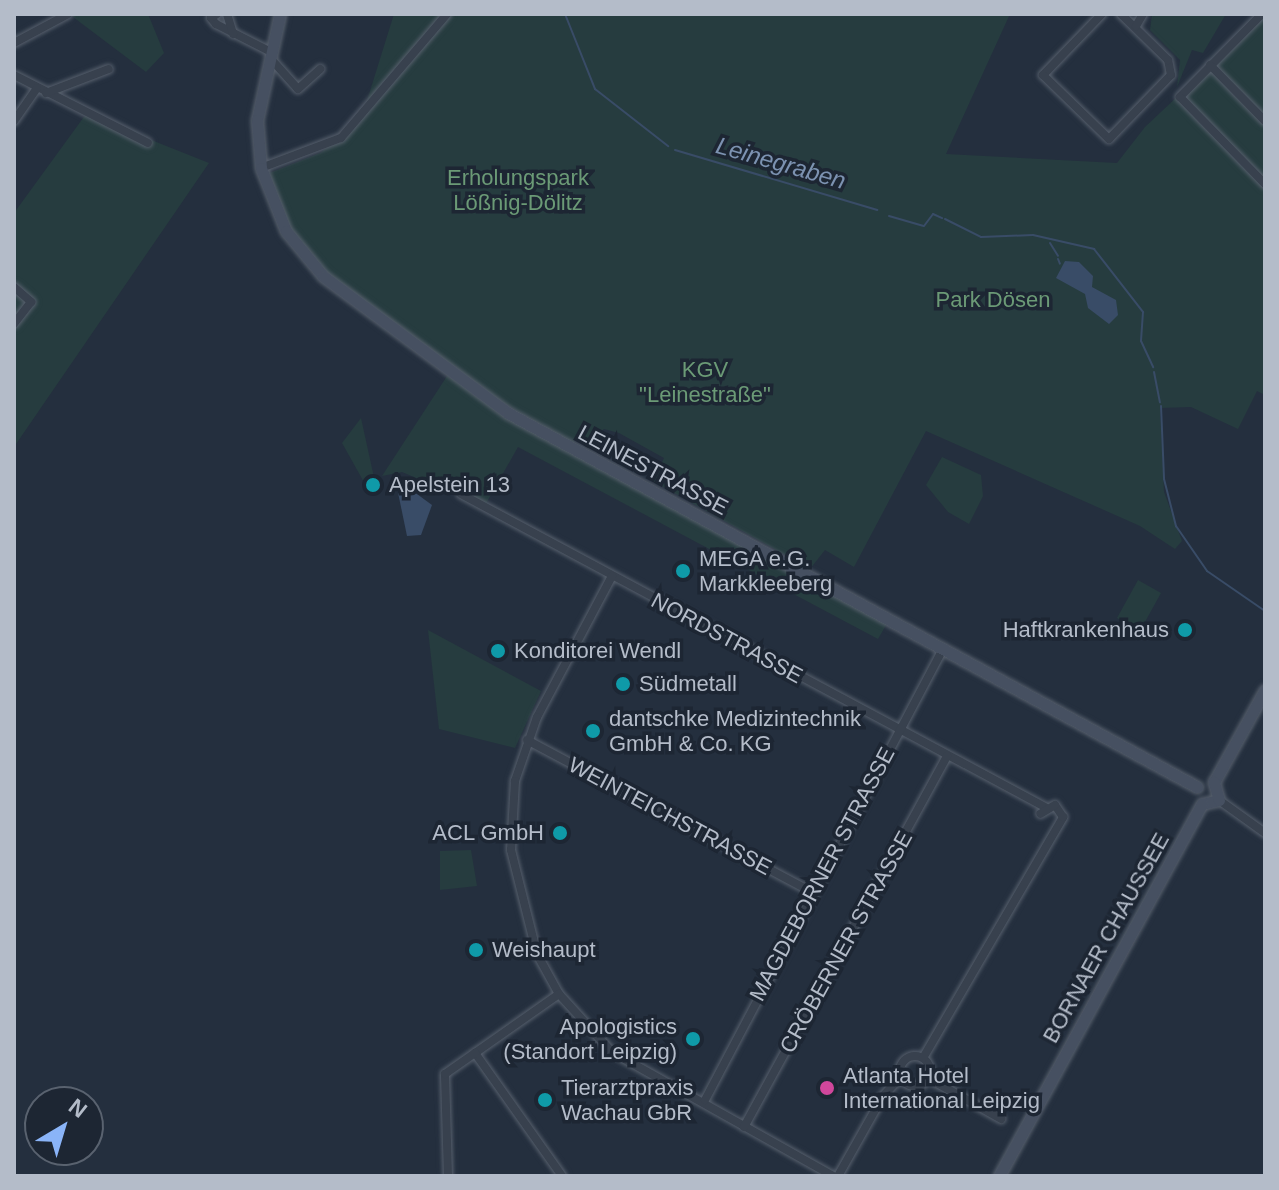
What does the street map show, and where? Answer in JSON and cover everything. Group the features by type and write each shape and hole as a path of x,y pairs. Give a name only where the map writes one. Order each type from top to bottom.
{"main road":[{"name":"LEINESTRASSE","path":"280,14 257,120 261,168 276,213 304,256 468,387 1197,787"},
{"path":"1214,782 1197,787 1202,804 1219,800 1214,782 1265,690"},
{"name":"BORNAER CHAUSSEE","path":"999,1176 1202,804"}],"street":[{"path":"14,43 68,14"},
{"path":"217,14 211,18 216,24 272,56 298,89 320,69"},
{"path":"227,14 234,35"},
{"path":"261,168 341,138 447,14"},
{"path":"1102,14 1043,75 1104,138 1114,138 1171,75 1168,60 1121,14"},
{"path":"1136,26 1143,14"},
{"path":"1262,14 1180,97 1265,184"},
{"path":"1210,65 1265,121"},
{"path":"14,121 41,90 109,69"},
{"path":"14,75 148,143"},
{"path":"14,287 31,302 14,324"},
{"name":"NORDSTRASSE","path":"461,494 1035,804 1052,828 1062,812 1042,810"},
{"path":"612,576 527,740 515,781 511,850 524,916 559,994 621,1059 687,1099 705,1100 744,1127 836,1176 876,1107 904,1080 928,1078"},
{"name":"MAGDEBORNER STRASSE","path":"705,1100 812,892 943,649"},
{"name":"WEINTEICHSTRASSE","path":"527,740 812,892"},
{"name":"CRÖBERNER STRASSE","path":"744,1127 947,756"},
{"path":"1219,800 1265,833"},
{"path":"904,1080 904,1060 923,1058 937,1045 1052,828"},
{"path":"448,1176 445,1074 559,994"},
{"path":"475,1053 562,1176"},
{"path":"923,1058 928,1078 948,1095 1001,1119"}],"green space":[{"path":"69,14 148,14 164,53 146,72"},
{"path":"394,14 1010,14 946,154 1117,163 1145,127 1265,14 1265,395 1257,391 1238,429 1191,407 1160,408 1164,492 1182,541 1175,549 1140,526 926,431 854,567 825,550 810,569 653,481 664,458 619,433 604,429 587,443 576,437 573,443 481,390 329,275 294,237 267,174 320,153 360,123"},
{"path":"1152,14 1226,14 1203,53 1192,50 1177,87 1180,60 1150,30"},
{"path":"86,114 209,163 14,447 14,213"},
{"path":"449,373 889,620 878,639 518,447 484,507 402,472 382,476"},
{"path":"361,418 375,482 365,484 342,443"},
{"path":"942,457 981,475 983,496 969,524 948,512 926,485"},
{"path":"1138,580 1161,593 1140,631 1117,618"},
{"path":"428,630 541,691 515,748 439,729"},
{"path":"471,850 477,886 440,890 440,851"}],"water":[{"path":"1065,261 1079,262 1093,276 1092,287 1116,300 1118,315 1109,324 1088,308 1085,294 1056,278"},
{"path":"395,478 432,505 421,535 407,536"}],"waterway":[{"name":"Leinegraben","path":"565,14 595,89 668,146"},
{"name":"Leinegraben","path":"675,150 877,210"},
{"name":"Leinegraben","path":"889,216 924,226 933,214 942,218"},
{"name":"Leinegraben","path":"945,219 981,237 1033,235 1094,249 1143,312 1141,341 1153,367"},
{"path":"1050,243 1058,256"},
{"path":"1058,259 1060,264"},
{"name":"Leinegraben","path":"1154,372 1160,402"},
{"name":"Leinegraben","path":"1161,406 1164,479 1176,526 1207,571 1265,611"}],"place":[{"name":"Apelstein 13","path":"373,485"},
{"name":"MEGA e.G. Markkleeberg","path":"683,571"},
{"name":"Haftkrankenhaus","path":"1185,630"},
{"name":"Konditorei Wendl","path":"498,651"},
{"name":"Südmetall","path":"623,684"},
{"name":"dantschke Medizintechnik GmbH & Co. KG","path":"593,731"},
{"name":"ACL GmbH","path":"560,833"},
{"name":"Weishaupt","path":"476,950"},
{"name":"Apologistics (Standort Leipzig)","path":"693,1039"},
{"name":"Atlanta Hotel International Leipzig","path":"827,1088"},
{"name":"Tierarztpraxis Wachau GbR","path":"545,1100"}],"park label":[{"name":"Erholungspark Lößnig-Dölitz","path":"518,190"},
{"name":"Park Dösen","path":"993,300"},
{"name":"KGV \"Leinestraße\"","path":"705,382"}]}
